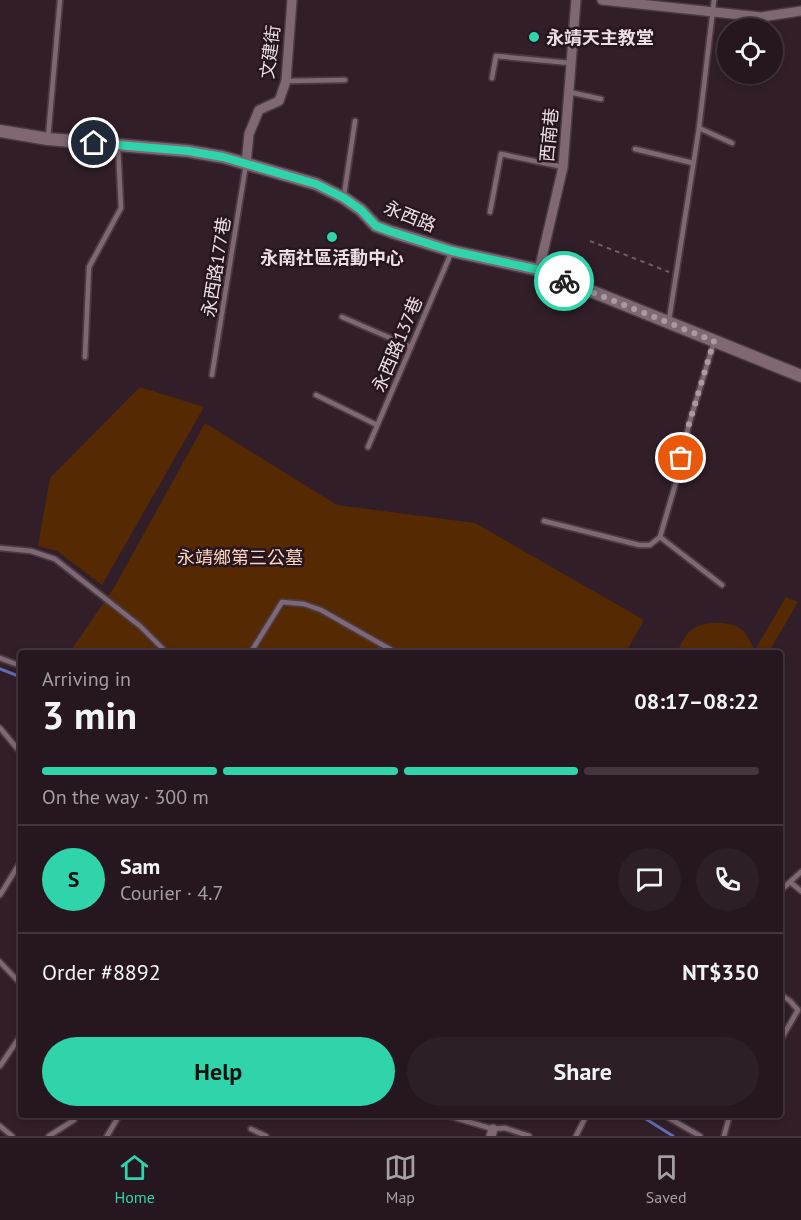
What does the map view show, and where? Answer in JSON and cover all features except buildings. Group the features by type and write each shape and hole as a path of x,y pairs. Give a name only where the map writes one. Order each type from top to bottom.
{"street":[{"name":"文建街","path":"246,164 249,134 259,110 279,101 286,81 292,0"},
{"name":"西南巷","path":"539,270 563,167 576,0"},
{"path":"602,0 761,17 801,12"},
{"name":"永西路","path":"0,131 48,139 188,151 246,164 316,184 344,198 361,210 376,226 452,251 539,270 801,376"}],"lane":[{"path":"48,139 60,0"},
{"path":"668,322 699,128 714,0"},
{"path":"492,78 496,56 570,63"},
{"path":"286,81 345,80"},
{"path":"569,92 601,99"},
{"path":"344,198 354,121"},
{"path":"699,128 732,143"},
{"path":"85,357 89,267 121,208 118,144"},
{"path":"635,149 693,163"},
{"path":"490,212 501,154 563,167"},
{"name":"永西路177巷","path":"212,375 246,164"},
{"name":"永西路137巷","path":"368,447 452,251"},
{"path":"342,317 411,348"},
{"path":"544,521 639,545 650,545 660,537 678,475 689,424 714,341"},
{"path":"316,395 377,425"},
{"path":"660,537 722,585"},
{"path":"0,548 31,552 55,559 140,626 164,650"},
{"path":"252,650 282,602 304,604 321,610 391,650"},
{"path":"0,658 18,665"},
{"path":"0,728 18,749"},
{"path":"0,895 18,866"},
{"path":"783,886 801,872"},
{"path":"790,882 801,891"},
{"path":"0,962 18,981"},
{"path":"783,996 800,1011 783,1036"},
{"path":"0,1066 18,1039"},
{"path":"107,1136 118,1118"},
{"path":"453,1118 492,1132 505,1128 530,1136"},
{"path":"576,1136 585,1118"},
{"path":"669,1118 700,1136"},
{"path":"724,1136 729,1118"},
{"path":"49,1136 74,1120"},
{"path":"0,1126 12,1136"},
{"path":"252,1129 267,1136"}],"path":[{"path":"590,241 676,275"}],"green space":[{"path":"140,387 204,407 102,585 57,551 38,546 50,478"},
{"name":"永靖鄉第三公墓","path":"205,423 337,505 475,523 644,620 627,650 71,650 115,586"},
{"path":"786,597 798,602 770,650 755,650"},
{"path":"708,623 730,624 742,630 755,650 678,650 689,632"}],"waterway":[{"path":"0,669 18,676"},
{"path":"644,1118 673,1136"}],"way so far":[{"path":"564,281 714,341 681,458"}],"place":[{"name":"永靖天主教堂","path":"534,37"},
{"name":"永南社區活動中心","path":"332,237"}],"route":[{"path":"94,143 188,151 223,157 316,184 344,198 361,210 376,226 452,251 539,270 564,281"}]}
